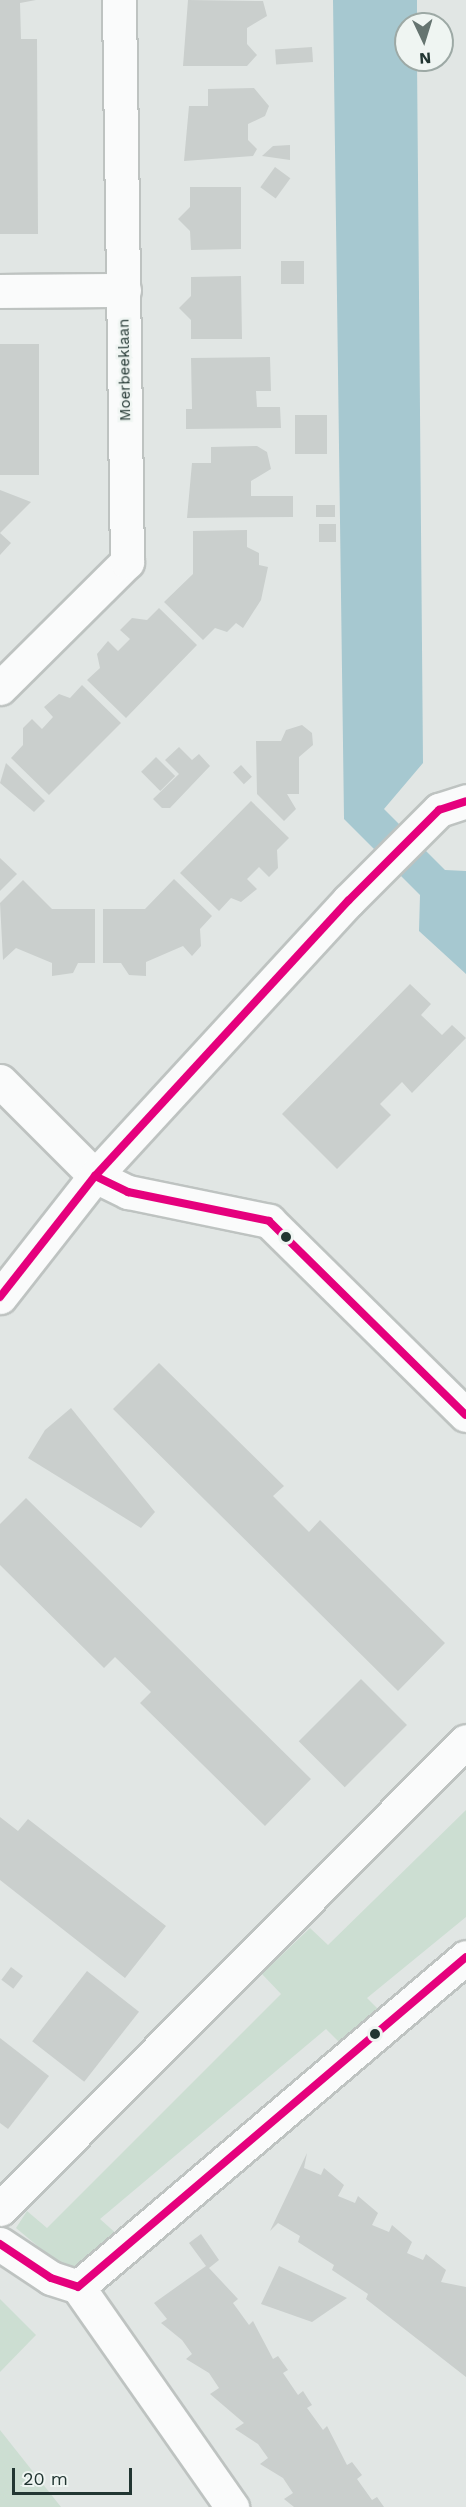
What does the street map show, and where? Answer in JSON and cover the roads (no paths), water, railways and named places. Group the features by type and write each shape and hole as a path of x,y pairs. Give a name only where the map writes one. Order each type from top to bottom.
{"street":[{"name":"Moerbeeklaan","path":"0,688 127,562 118,0"},
{"path":"0,291 124,290"},
{"path":"0,1297 95,1176 376,872 453,806"},
{"path":"0,1081 95,1176 128,1192 268,1221 466,1415"},
{"path":"0,2209 466,1741"},
{"path":"78,2287 466,1957"},
{"path":"0,2244 51,2278 78,2287 232,2507"}],"water":[{"path":"333,0 417,0 417,12 394,12 394,72 417,72 423,763 384,809 445,870 466,871 466,974 419,931 420,895 344,819"}]}
